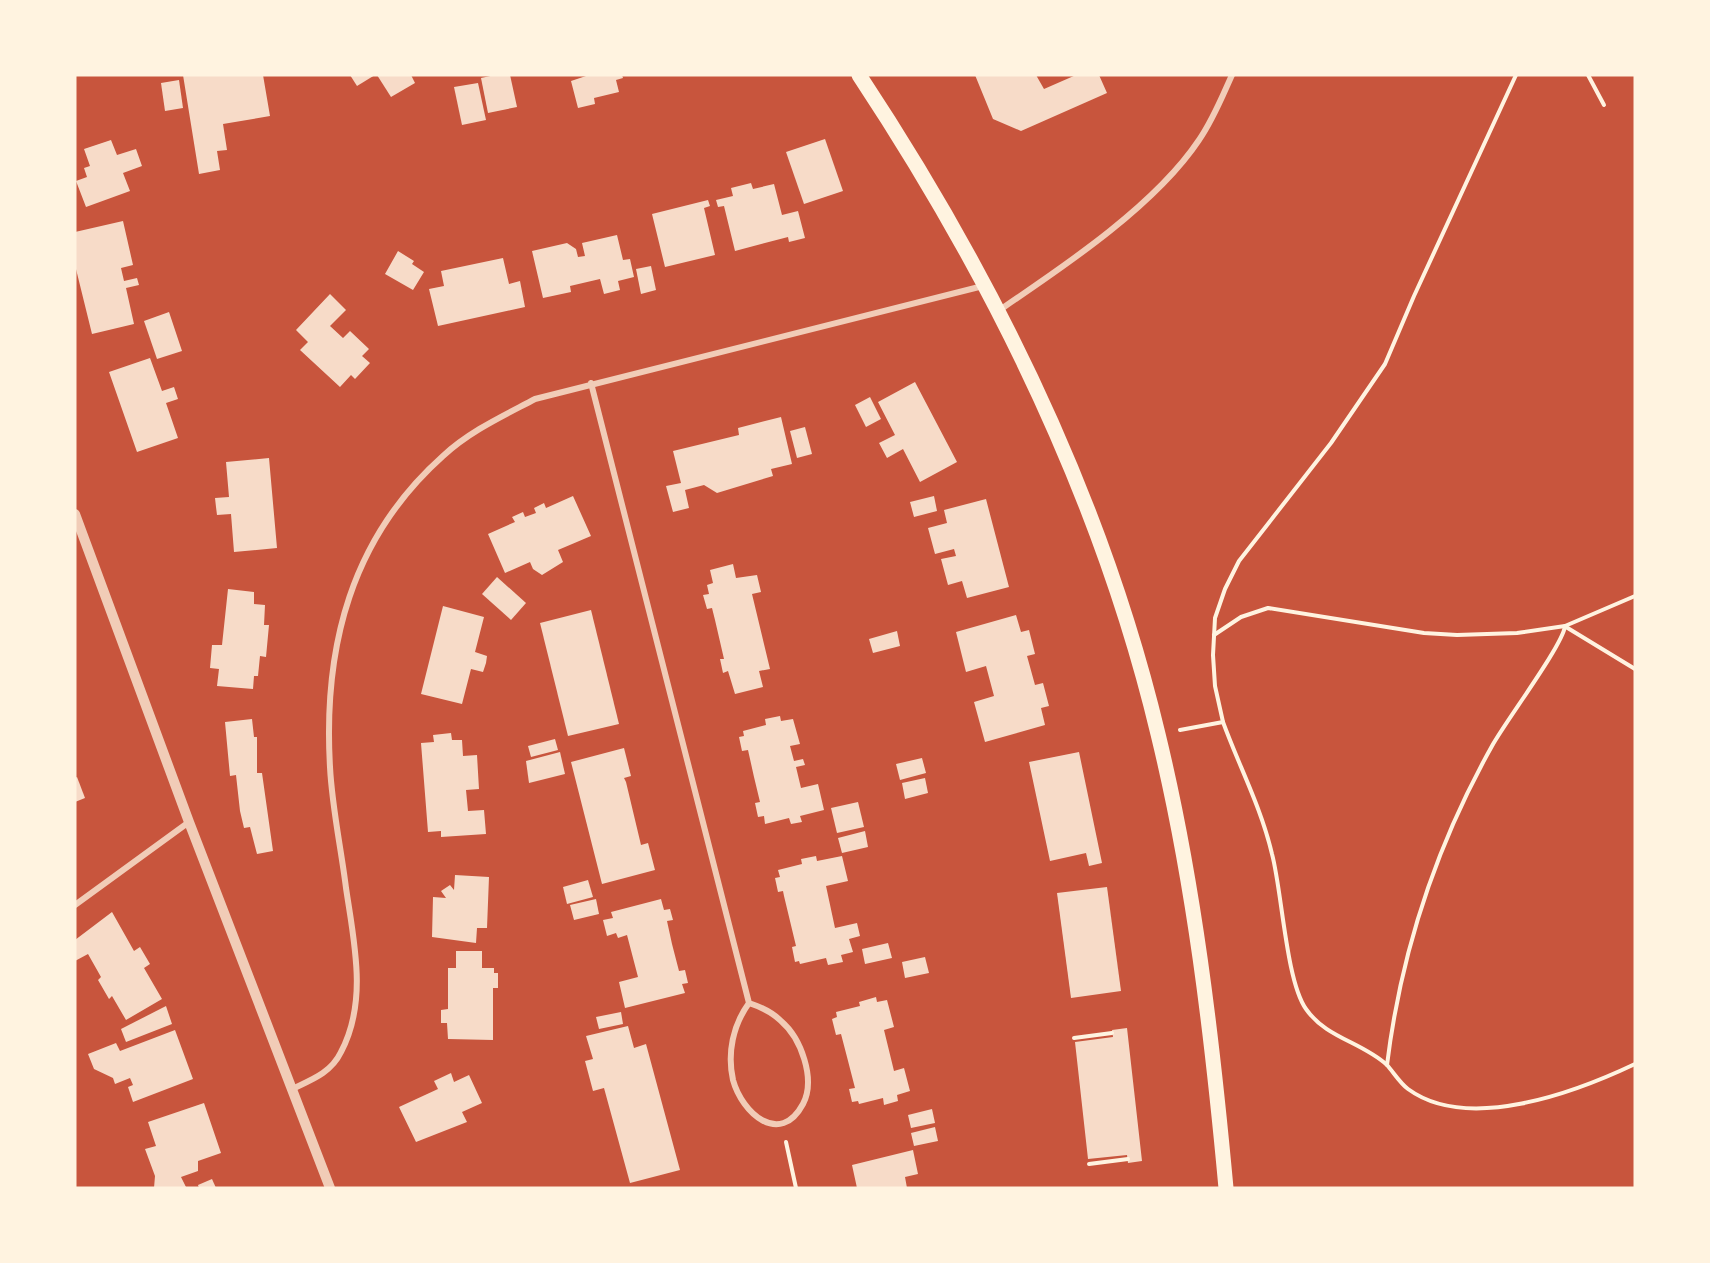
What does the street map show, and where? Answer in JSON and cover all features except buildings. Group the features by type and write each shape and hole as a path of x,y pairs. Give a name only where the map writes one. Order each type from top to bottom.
{"main road":[{"path":"859,75 922,172 997,312 1050,420 1108,563 1159,735 1192,911 1226,1188"}],"street":[{"path":"997,312 1137,208 1170,177 1198,141 1218,109 1232,75"},
{"path":"292,1089 322,1075 333,1065 347,1040 356,1006 357,967 330,768 329,723 338,635 360,565 390,513 410,488 444,454 485,425 535,399 591,383 983,286"},
{"path":"591,383 750,1003 738,1022 732,1040 732,1077 738,1095 750,1114 767,1123 781,1123 798,1112 806,1097 807,1083 803,1058 788,1027 771,1013 750,1003"},
{"path":"75,514 189,822 330,1188"},
{"path":"75,905 189,822"}],"path":[{"path":"1516,75 1385,364 1331,443 1239,561 1219,606 1214,636 1214,678 1223,722 1265,828 1280,889 1291,959 1304,1006 1322,1026 1369,1050 1387,1065 1408,1089 1429,1099 1456,1106 1493,1108 1514,1106 1563,1093 1635,1064"},
{"path":"1588,75 1604,105"},
{"path":"1214,636 1241,616 1268,608 1329,616 1397,630 1456,635 1517,633 1565,626 1635,596"},
{"path":"1565,626 1635,669"},
{"path":"1387,1065 1412,934 1444,840 1491,746 1562,639 1565,626"},
{"path":"1159,735 1223,722"},
{"path":"1074,1038 1112,1033"},
{"path":"781,1123 796,1188"},
{"path":"1089,1164 1128,1159"}]}
